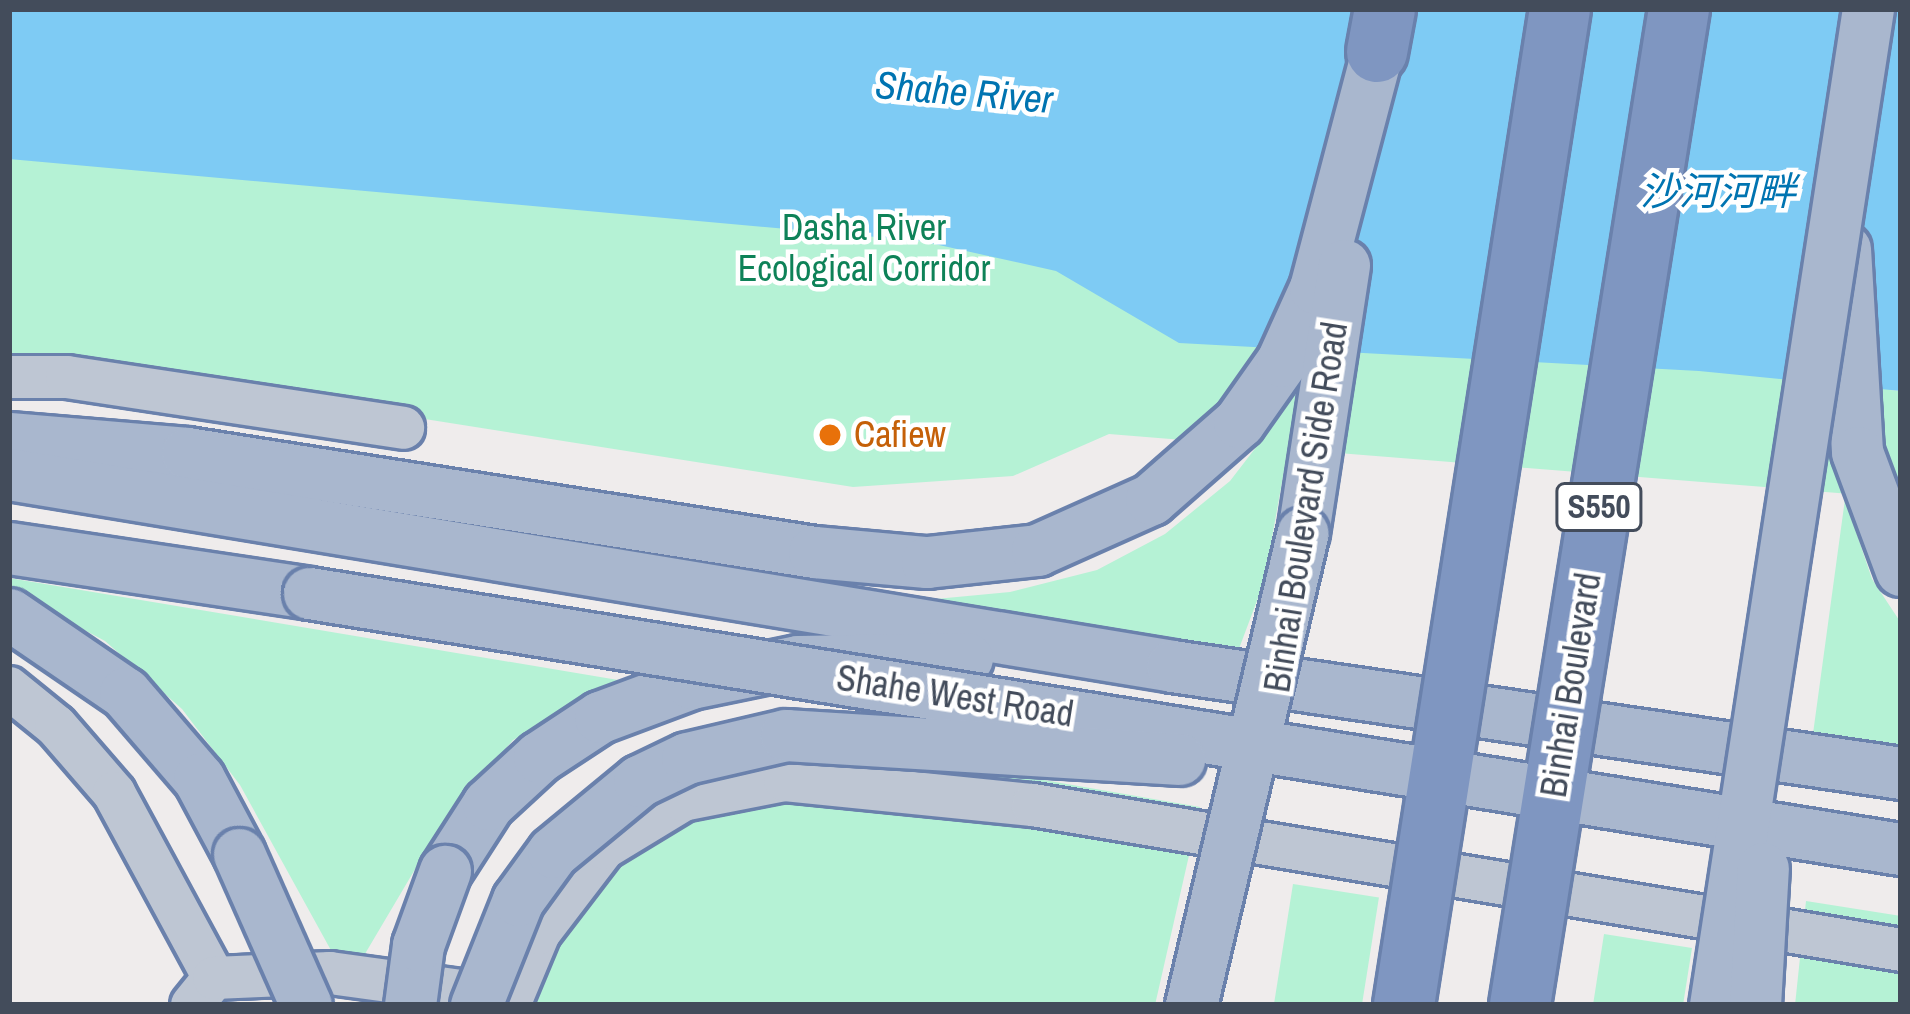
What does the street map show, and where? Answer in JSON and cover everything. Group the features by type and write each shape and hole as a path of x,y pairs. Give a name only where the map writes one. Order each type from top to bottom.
{"highway":[{"path":"1404,1005 1560,9"},
{"name":"Binhai Boulevard","path":"1520,1005 1679,9"}],"main road":[{"path":"1714,1005 1868,9"},
{"path":"9,438 329,475 910,561 1017,554 1097,528 1196,464 1239,422 1282,361 1315,288 1382,23"},
{"name":"Binhai Boulevard Side Road","path":"1227,1005 1382,23"},
{"path":"1851,124 1844,259 1851,410 1868,499 1901,570"},
{"name":"Shahe West Road","path":"9,474 1172,666 1901,773"},
{"path":"1191,1005 1303,532"},
{"name":"Shahe West Road","path":"9,548 1901,849"},
{"path":"9,614 125,693 199,779 239,854 306,1005"},
{"path":"1755,1005 1771,638"},
{"path":"410,1005 418,945 445,871 488,804 539,757 600,717 691,683 841,659 1172,666"},
{"path":"476,1005 518,900 553,852 639,781 733,743 845,735 1054,755 1407,768"},
{"path":"1784,756 1901,784"},
{"path":"1737,825 1901,872"}],"lane":[{"path":"9,377 67,377 403,428"},
{"path":"9,688 56,726 114,794 203,991 330,974 512,998 539,933 604,848 683,800 785,780 1033,805 1901,950"}],"green space":[{"name":"Dasha River Ecological Corridor","path":"9,9 1901,9 1901,315 1890,390 1901,391 1901,498 1288,449 1264,582 1237,654 925,600 1010,592 1097,570 1165,534 1230,481 1257,446 1109,434 1013,476 853,487 9,353"},
{"path":"1845,499 1872,579 1901,623 1901,754 1812,741"},
{"path":"9,578 624,681 513,740 440,827 359,964 333,954 240,785 182,709 105,641 9,590"},
{"path":"862,760 945,763 1200,807 1155,1005 512,1005 563,891 788,765"},
{"path":"1293,884 1379,898 1362,1005 1274,1005"},
{"path":"1806,901 1901,916 1901,1005 1795,1005"},
{"path":"1604,934 1692,948 1683,1005 1593,1005"}],"water":[{"name":"沙河河畔","path":"9,9 1901,9 1901,391 1699,371 1179,343 1056,271 921,241 9,159"}],"place":[{"name":"Cafiew","path":"830,435"}],"water label":[{"name":"Shahe River","path":"964,92"}]}
